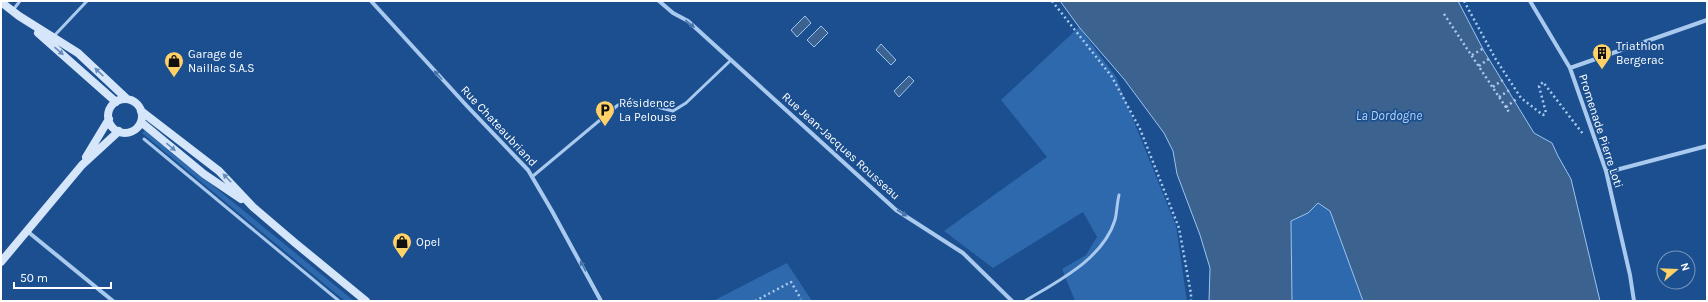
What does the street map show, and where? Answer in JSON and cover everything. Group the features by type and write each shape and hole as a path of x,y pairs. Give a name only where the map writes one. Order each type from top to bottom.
{"main road":[{"path":"1,2 19,16 78,53 127,99 136,103 141,111 219,171 254,207 366,301"},
{"path":"19,16 116,102"},
{"path":"82,165 109,119 110,109 116,102 127,99"},
{"path":"1,262 82,165 119,132 134,130 140,122 141,111"},
{"path":"109,119 112,126 119,132"},
{"path":"140,122 204,174 254,207"}],"street":[{"name":"Rue Chateaubriand","path":"371,1 532,176 601,301"},
{"name":"Rue Jean-Jacques Rousseau","path":"659,1 673,13 688,21 730,61 779,102 896,210 963,253 1012,301"},
{"name":"Promenade Pierre Loti","path":"1530,1 1570,68 1606,171 1630,274 1634,301"},
{"path":"1570,68 1707,20"},
{"path":"1606,171 1612,171 1707,146"},
{"path":"27,231 112,301"}],"lane":[{"path":"12,11 20,1"},
{"path":"53,37 87,1"},
{"path":"532,176 618,104 629,100 673,111 686,103 730,61"},
{"path":"144,139 340,301"},
{"path":"1025,301 1065,276 1101,246 1115,220 1119,195"}],"path":[{"path":"1052,1 1112,77 1140,129 1179,228 1192,301"},
{"path":"1464,1 1495,58 1521,98 1543,115 1546,113 1539,86 1543,82 1585,136"},
{"path":"1444,14 1509,112"},
{"path":"1472,55 1484,48"},
{"path":"1479,66 1490,58"},
{"path":"1493,87 1504,79"},
{"path":"1499,97 1511,89"},
{"path":"1506,107 1518,98"},
{"path":"755,301 791,282 801,298"}],"shaded area":[{"path":"1079,27 1116,77 1176,226 1187,301 1075,301 1062,269 1086,255 1097,237 1083,212 993,268 944,231 1047,157 1001,100"},
{"path":"145,130 354,301 345,301 142,133"},
{"path":"1318,203 1330,211 1363,301 1292,301 1291,221 1308,213"},
{"path":"787,263 812,301 713,301"}],"water":[{"name":"La Dordogne","path":"1060,1 1458,1 1484,51 1534,133 1552,143 1571,179 1600,301 1363,301 1330,211 1318,203 1308,213 1291,221 1292,301 1209,301 1210,268 1200,235 1177,174 1173,151 1164,133 1124,79 1079,27"},
{"path":"805,16 811,23 797,37 791,30"},
{"path":"821,26 828,33 814,47 807,40"},
{"path":"881,44 896,60 891,65 876,50"},
{"path":"909,76 914,81 899,97 894,91"}],"place":[{"name":"Triathlon Bergerac","path":"1602,70"},
{"name":"Garage de Naillac S.A.S","path":"174,78"},
{"name":"Résidence La Pelouse","path":"605,127"},
{"name":"Opel","path":"402,259"}]}
